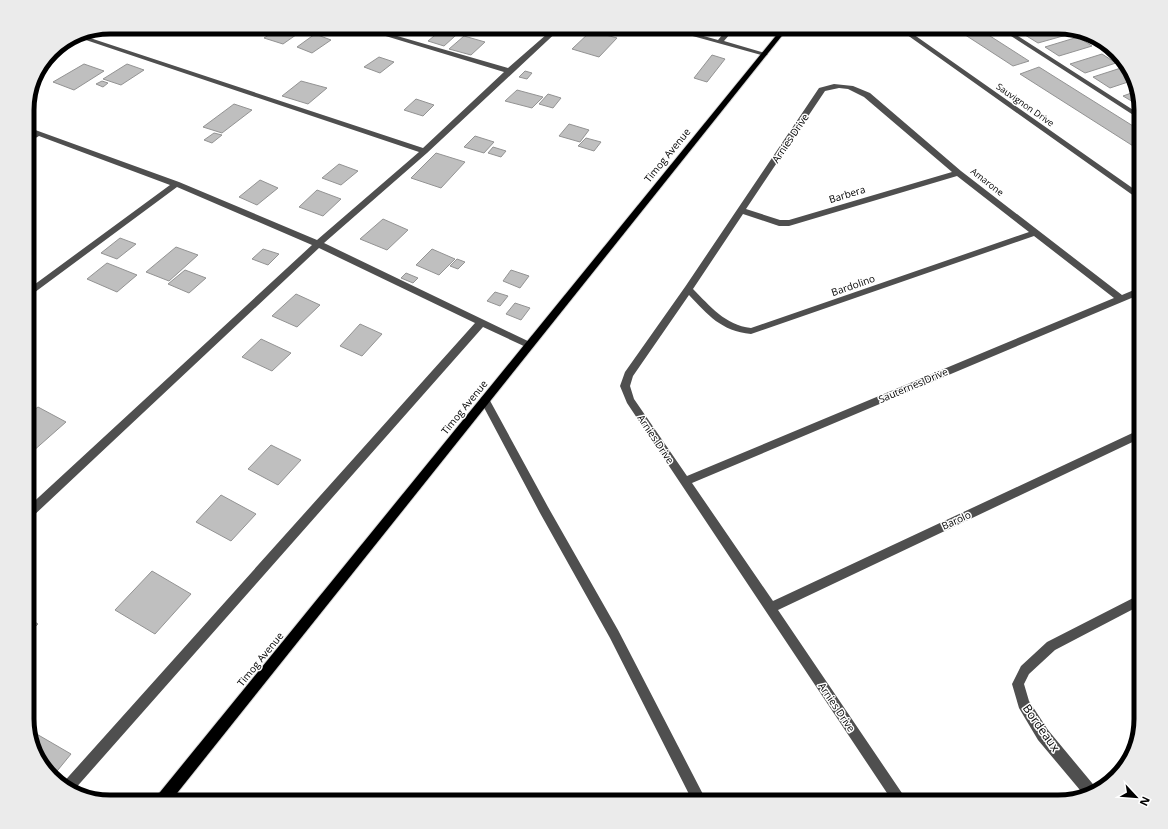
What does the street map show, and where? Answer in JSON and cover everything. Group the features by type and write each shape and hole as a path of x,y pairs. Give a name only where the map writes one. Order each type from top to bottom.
{"main road":[{"name":"Timog Avenue","path":"166,795 780,34"}],"street":[{"path":"383,34 509,71"},
{"path":"34,509 318,244 424,151 509,71 551,34"},
{"path":"690,34 764,54"},
{"path":"720,42 727,34"},
{"name":"Sauvignon Drive","path":"909,34 1134,193"},
{"path":"1011,34 1134,113"},
{"path":"86,38 424,151"},
{"name":"Amarone","path":"841,85 853,88 868,95 958,173 1120,298"},
{"name":"Arnies Drive","path":"841,85 829,86 822,90 688,289 628,375 625,386 630,400 896,795"},
{"path":"34,131 176,184 318,244 529,345"},
{"path":"34,136 39,133"},
{"name":"Barbera","path":"741,210 779,223 789,223 958,173"},
{"path":"34,289 176,184"},
{"name":"Bardolino","path":"688,289 722,322 732,328 742,331 751,331 1035,233"},
{"name":"Sauternes Drive","path":"685,481 1134,293"},
{"path":"70,784 481,323"},
{"path":"485,400 544,510 614,634 696,795"},
{"name":"Barolo","path":"770,608 1134,436"},
{"name":"Bordeaux","path":"1088,789 1043,735 1023,704 1018,684 1025,670 1051,646 1134,602"}],"building":[{"path":"270,34 297,34 283,44 264,38"},
{"path":"315,34 331,40 312,53 297,47"},
{"path":"436,34 457,34 444,46 428,41"},
{"path":"588,34 602,34 617,38 599,57 572,49"},
{"path":"964,34 987,34 1029,61 1013,66"},
{"path":"1028,34 1067,35 1038,43 1025,35"},
{"path":"464,36 485,42 471,55 449,49"},
{"path":"1078,37 1092,46 1059,56 1045,47"},
{"path":"1102,54 1116,63 1085,73 1070,64"},
{"path":"712,55 725,59 707,82 694,78"},
{"path":"379,57 394,62 380,73 364,67"},
{"path":"84,64 104,71 74,90 53,82"},
{"path":"127,64 144,70 121,85 103,79"},
{"path":"1039,67 1134,127 1134,147 1020,74"},
{"path":"1121,68 1128,82 1110,88 1093,77"},
{"path":"525,71 532,73 527,79 519,77"},
{"path":"102,81 108,83 103,87 96,84"},
{"path":"301,81 327,88 308,104 282,96"},
{"path":"517,90 543,97 532,108 505,101"},
{"path":"1132,93 1133,102 1123,96"},
{"path":"548,94 561,98 553,108 539,104"},
{"path":"416,99 434,105 423,116 404,110"},
{"path":"234,104 252,110 222,133 203,127"},
{"path":"569,124 589,130 580,142 559,136"},
{"path":"214,133 222,135 212,143 204,140"},
{"path":"475,136 494,142 484,153 464,147"},
{"path":"586,138 601,142 594,151 578,146"},
{"path":"493,147 506,151 501,157 488,153"},
{"path":"436,153 465,162 441,188 411,178"},
{"path":"339,164 358,171 341,185 322,178"},
{"path":"260,180 278,188 257,205 239,197"},
{"path":"317,190 341,199 323,216 299,207"},
{"path":"383,219 408,230 387,250 360,239"},
{"path":"120,238 136,244 117,259 101,253"},
{"path":"176,247 198,255 169,281 146,272"},
{"path":"263,249 279,254 268,265 252,259"},
{"path":"432,249 455,259 439,275 416,265"},
{"path":"457,259 465,262 458,269 450,266"},
{"path":"107,263 137,275 117,292 87,279"},
{"path":"185,270 206,278 189,293 168,284"},
{"path":"511,270 529,276 520,288 503,281"},
{"path":"406,273 418,278 413,283 401,278"},
{"path":"495,292 508,296 500,306 487,301"},
{"path":"296,294 320,305 297,327 272,316"},
{"path":"515,303 530,308 521,320 506,314"},
{"path":"360,324 382,334 362,356 340,346"},
{"path":"261,339 291,353 272,371 242,357"},
{"path":"38,407 66,422 34,450 34,410"},
{"path":"271,445 301,460 278,485 248,469"},
{"path":"221,495 256,514 231,541 196,522"},
{"path":"152,571 191,594 155,634 115,610"},
{"path":"34,621 38,624 34,628"},
{"path":"36,734 71,754 56,773 42,753"}]}
